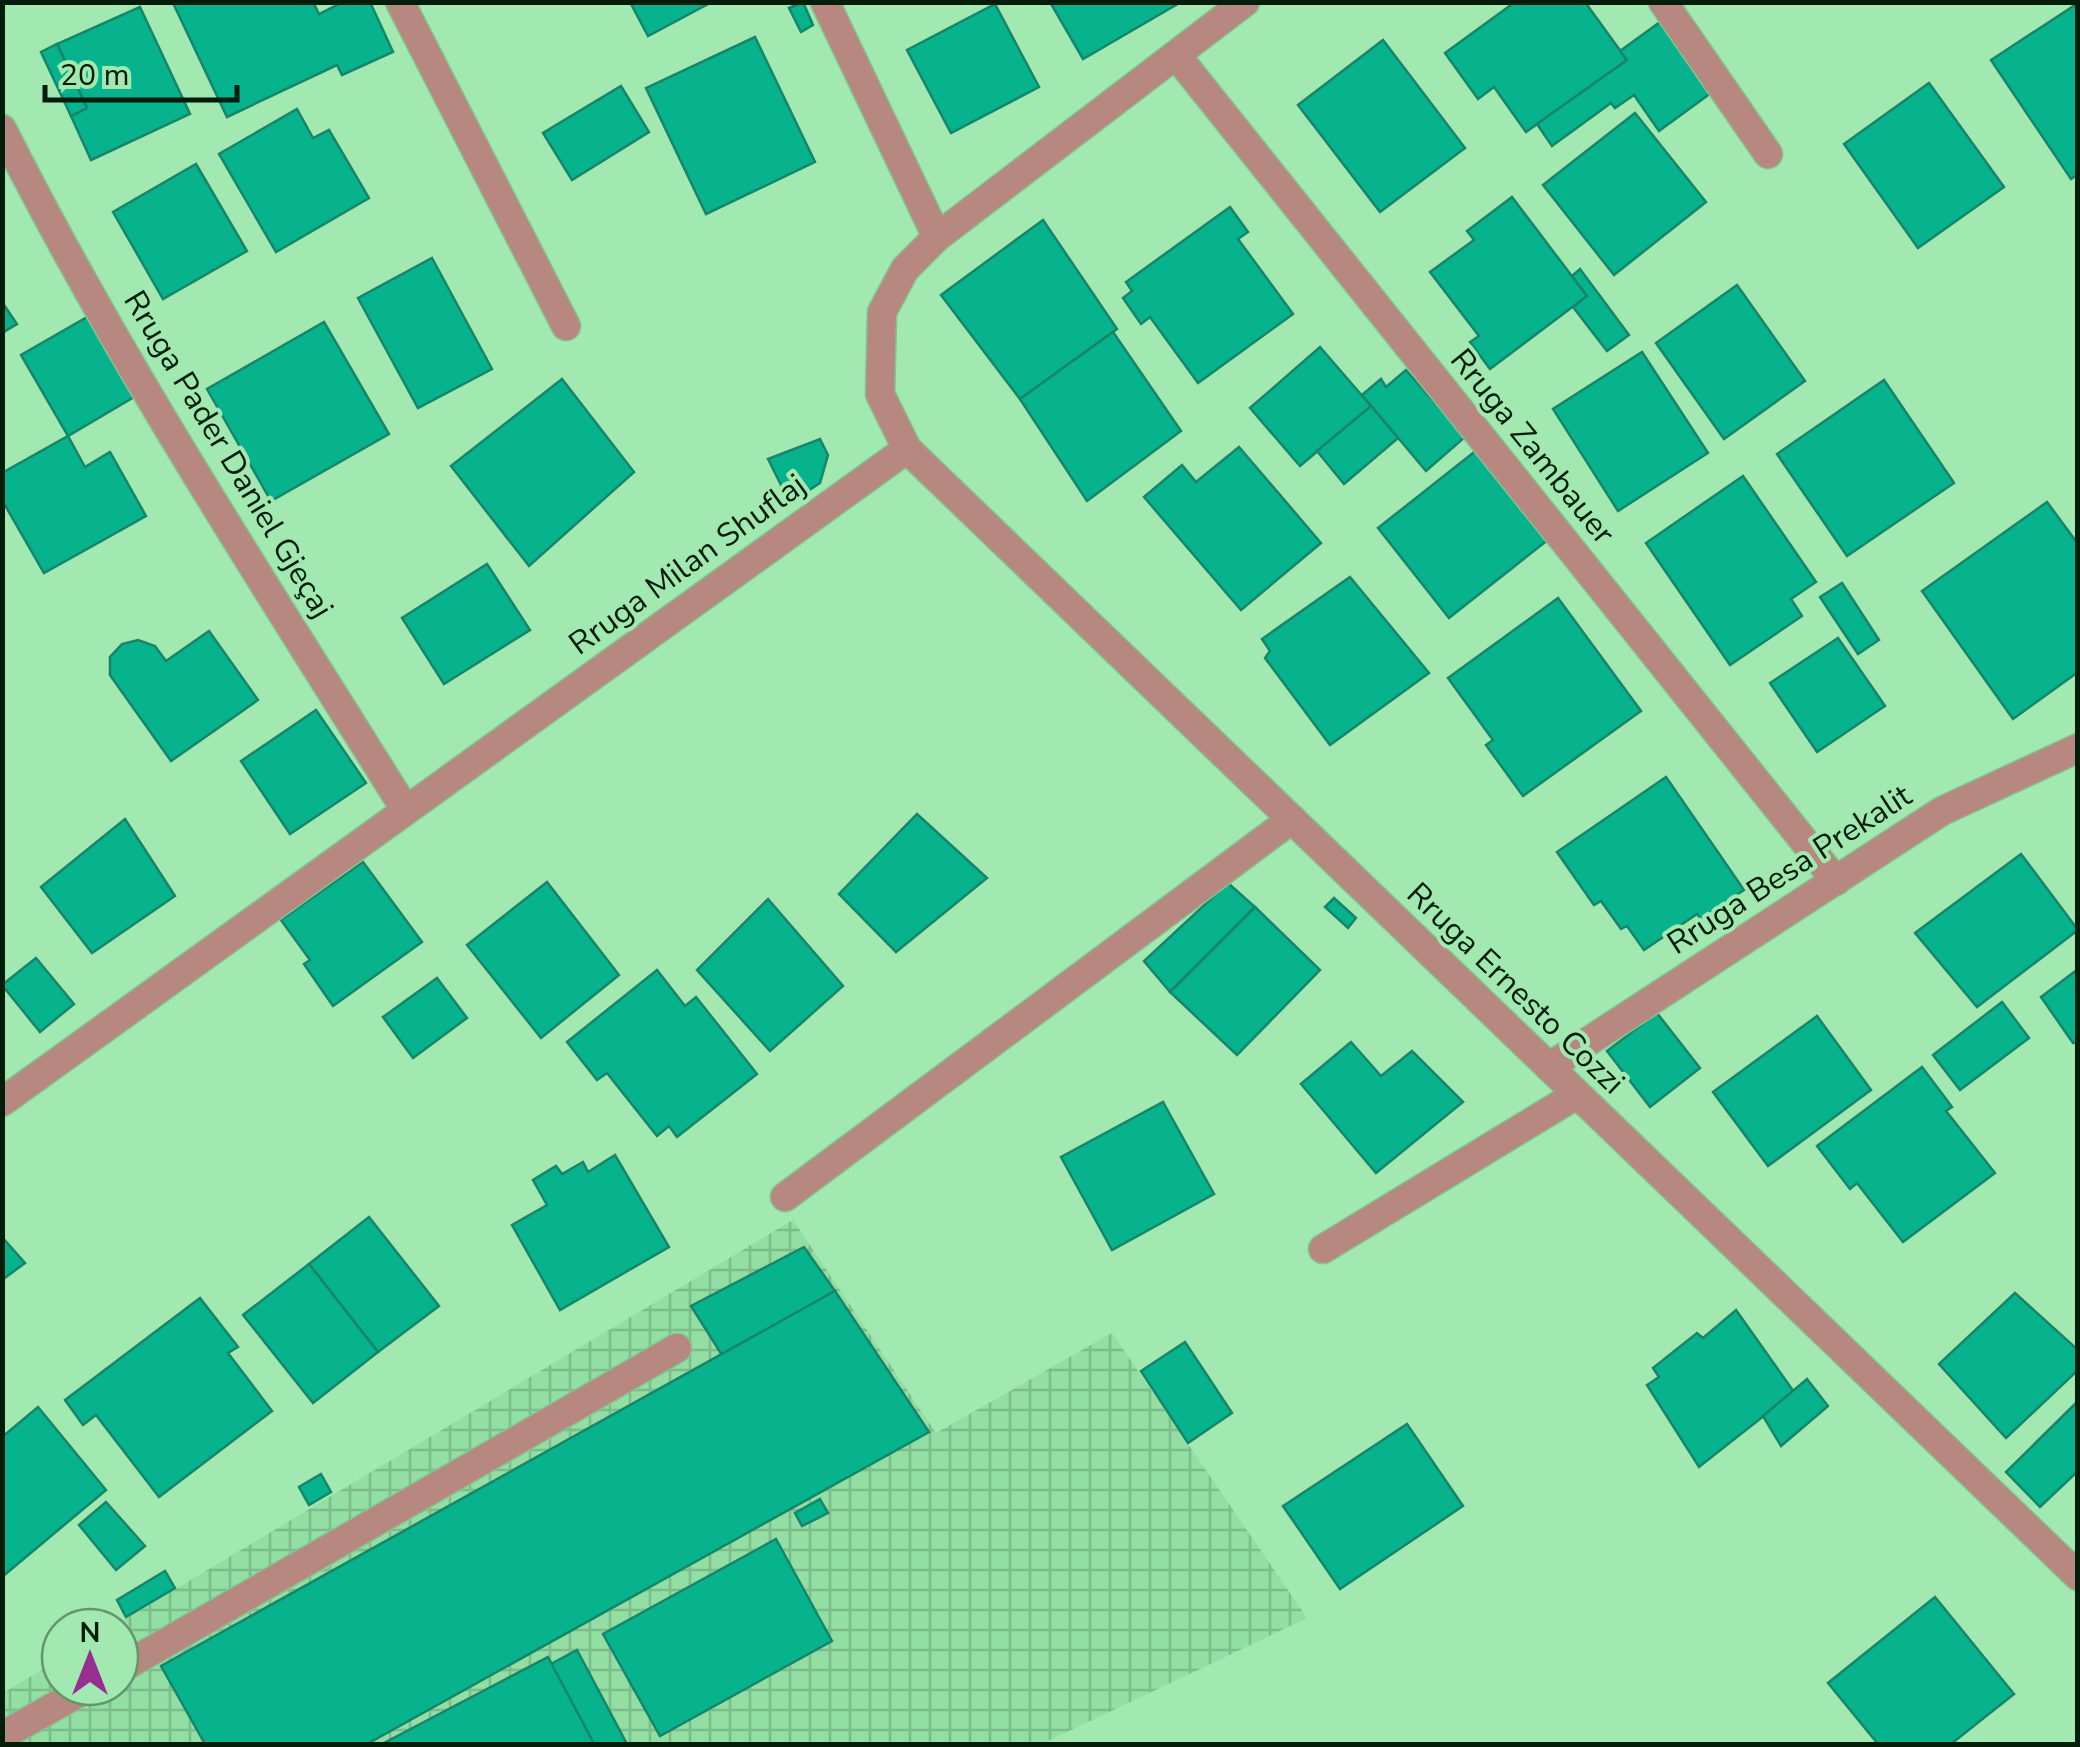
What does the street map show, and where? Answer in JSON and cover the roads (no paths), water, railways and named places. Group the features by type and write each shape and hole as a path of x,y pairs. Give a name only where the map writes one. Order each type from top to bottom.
{"street":[{"path":"400,2 566,326"},
{"path":"825,2 937,238"},
{"path":"907,449 880,394 882,312 906,270 937,238 1245,2"},
{"path":"1664,2 1768,154"},
{"name":"Rruga Zambauer","path":"1176,55 1836,881"},
{"name":"Rruga Pader Daniel Gjeçaj","path":"2,128 60,242 217,506 406,809"},
{"name":"Rruga Milan Shuflaj","path":"2,1102 907,449"},
{"name":"Rruga Ernesto Cozzi","path":"907,449 2078,1576"},
{"name":"Rruga Besa Prekalit","path":"1549,1068 1942,812 2078,748"},
{"path":"786,1196 1292,819"},
{"path":"1323,1249 1576,1095"},
{"path":"140,1657 676,1348"},
{"path":"2,1736 53,1707"}]}
